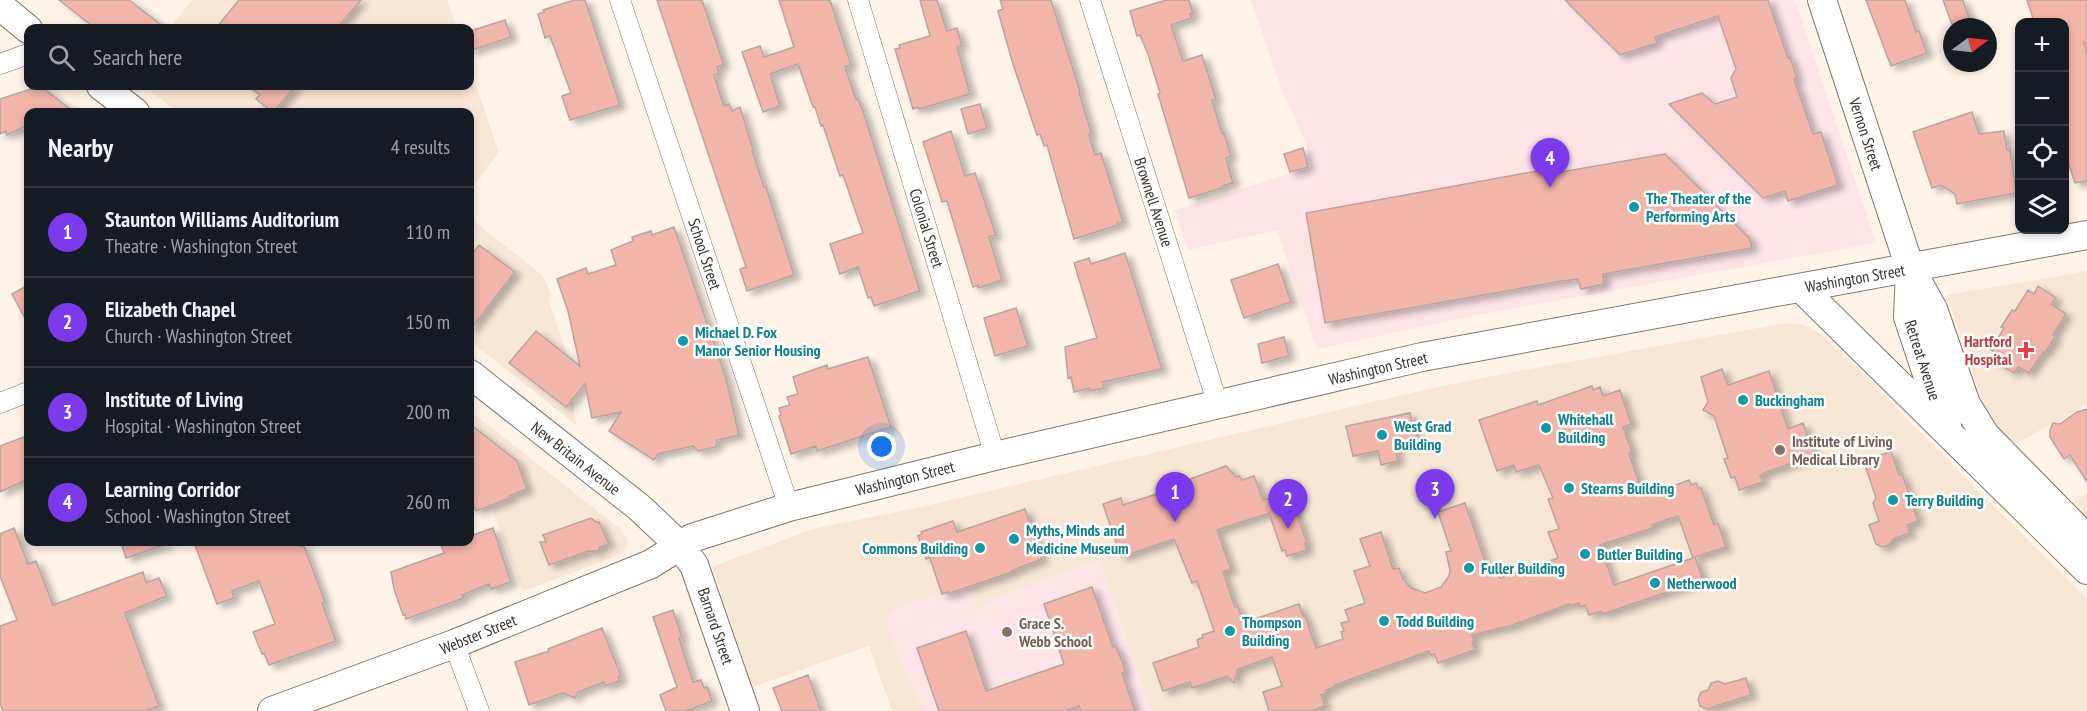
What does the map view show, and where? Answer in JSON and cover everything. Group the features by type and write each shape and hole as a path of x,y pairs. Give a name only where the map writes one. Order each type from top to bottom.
{"main road":[{"name":"Vernon Street","path":"1822,0 1910,268"},
{"path":"0,6 24,26"},
{"path":"105,90 130,108"},
{"name":"Washington Street","path":"679,545 692,538 789,507 995,456 1422,357 2087,235"},
{"name":"Retreat Avenue","path":"1910,268 1908,317 1937,404 1965,450"},
{"name":"Retreat Avenue","path":"1910,268 1933,309 1962,393 1984,435 2087,539"},
{"name":"Retreat Avenue","path":"1801,288 2087,570"},
{"name":"New Britain Avenue","path":"474,377 640,508 679,545"},
{"name":"Webster Street","path":"272,711 454,644 651,564 679,545"},
{"name":"Barnard Street","path":"679,545 694,565 745,711"}],"street":[{"name":"School Street","path":"620,0 789,507"},
{"name":"Colonial Street","path":"858,0 995,456"},
{"name":"Brownell Avenue","path":"1090,0 1218,405"},
{"path":"0,64 24,55"},
{"path":"0,403 24,394"},
{"path":"454,644 479,711"}],"shaded area":[{"path":"192,0 447,0 456,24 173,24"},
{"path":"1251,0 1795,0 1876,243 1477,315 1317,349 1277,230 1188,250 1175,210 1311,167 1306,144 1281,88"},
{"path":"474,79 499,153 474,185 474,108 173,108 149,90 474,90"},
{"path":"474,221 542,275 551,294 548,299 569,359 576,425 474,344"},
{"name":"Hartford Hospital","path":"2087,271 2087,405 2013,445 1989,422 1947,295"},
{"path":"1786,323 1804,325 1823,335 2087,599 2087,711 892,711 869,646 753,687 712,567 812,529 912,509 1428,389"},
{"path":"474,414 622,530 628,541 626,549 620,555 523,591 492,509 474,516"},
{"path":"2087,493 2087,519 2071,504"},
{"name":"Grace S. Webb School","path":"1099,560 1152,711 923,711 887,628 886,621 891,611 941,592 942,594 948,593 969,587 977,609 997,597"}],"building":[{"path":"59,0 129,0 160,24 90,24"},
{"path":"239,0 361,0 340,24 219,24"},
{"path":"574,0 585,0 620,105 570,120 562,96 571,93 550,36 545,38 538,14 544,12 543,10"},
{"path":"657,0 702,0 724,65 717,67 719,74 714,75 724,106 729,104 732,111 740,107 794,275 747,291 740,269 746,267"},
{"path":"779,0 830,0 851,65 845,67 856,99 863,111 920,291 874,306 871,297 868,298 858,267 840,274 830,244 863,233 843,175 840,176 823,125 821,126 815,107 813,107 798,64 770,74 780,106 763,112 742,52 760,46 764,57 794,47"},
{"path":"920,0 937,0 947,31 957,28 962,46 957,47 970,94 913,109 895,49 900,48 899,45 930,36"},
{"path":"1000,0 1051,0 1080,91 1095,155 1101,153 1123,222 1117,223 1118,225 1074,239 1047,145 1044,146 1040,134 1037,135 1012,61 998,11 1003,9"},
{"path":"1166,0 1189,0 1193,13 1190,14 1192,18 1171,25 1183,61 1202,55 1216,99 1212,100 1231,156 1226,158 1233,183 1189,198 1148,54 1140,35 1137,36 1130,11"},
{"path":"1565,0 1768,0 1788,58 1790,57 1797,78 1794,79 1813,134 1821,132 1838,185 1788,201 1785,191 1763,198 1669,104 1702,93 1715,104 1737,97 1731,78 1736,69 1718,16 1655,37 1657,43 1620,55"},
{"path":"1866,0 1905,0 1916,32 1919,31 1927,53 1891,66"},
{"path":"1943,0 1963,0 1969,18 1950,18"},
{"path":"2027,0 2087,0 2087,42 2084,43 2087,55 2087,181 2075,183 2069,165 2069,18 2033,18"},
{"path":"505,20 511,37 474,50 474,30"},
{"path":"28,90 45,90 69,108 24,108 24,127 7,135 6,131 0,134 0,99"},
{"path":"253,90 292,90 277,108 268,108 256,99 260,95"},
{"path":"980,104 987,128 968,134 961,109"},
{"path":"1972,112 1979,134 2004,131 2007,150 2010,150 2015,193 1957,204 1955,194 1941,185 1932,188 1913,132"},
{"path":"951,131 965,176 975,173 996,235 989,237 1002,280 978,288 978,285 973,287 947,201 942,202 923,142"},
{"path":"1303,148 1308,167 1290,172 1284,154"},
{"path":"1665,154 1750,239 1752,248 1603,274 1604,284 1581,289 1578,279 1562,281 1325,323 1306,213 1543,170 1544,175"},
{"name":"Michael D. Fox Manor Senior Housing","path":"674,227 726,378 739,435 717,440 716,447 698,451 693,446 658,454 654,460 609,431 621,412 592,418 585,384 566,407 509,363 536,331 580,366 568,311 557,279 586,268 588,274 616,265 611,250 633,241 632,237 651,231 652,235"},
{"path":"479,245 515,272 474,325 474,252"},
{"path":"1125,253 1162,369 1102,382 1104,388 1090,391 1089,388 1074,392 1071,377 1068,378 1065,347 1097,338 1074,263 1089,258 1091,264"},
{"path":"1278,264 1291,302 1244,318 1231,280"},
{"path":"2038,286 2056,298 2051,304 2066,314 2045,353 2043,352 2029,373 2018,367 2014,373 1991,359 1995,352 1991,350 2004,328 2001,327 2012,310 2015,311 2028,290 2034,294"},
{"path":"24,287 24,316 12,294"},
{"path":"1016,308 1028,346 995,356 984,318"},
{"path":"1284,337 1289,356 1262,363 1258,344"},
{"path":"868,357 891,427 817,451 816,446 791,454 779,416 781,415 779,408 790,405 787,397 798,394 793,377 827,365 828,369"},
{"path":"1722,369 1728,385 1769,371 1788,429 1803,423 1814,455 1764,473 1760,476 1763,482 1739,490 1735,477 1731,478 1724,459 1728,458 1714,416 1703,410 1708,402 1701,377"},
{"path":"1592,386 1593,390 1600,387 1603,396 1620,390 1631,424 1623,427 1632,451 1629,453 1641,489 1657,484 1660,491 1689,480 1691,485 1696,483 1698,488 1701,488 1714,525 1718,523 1726,547 1695,557 1703,580 1603,614 1601,611 1589,615 1585,605 1580,607 1579,603 1569,606 1569,604 1510,626 1472,635 1475,650 1438,663 1434,654 1431,655 1429,651 1335,685 1326,690 1327,693 1321,695 1325,706 1311,711 1269,711 1263,692 1282,686 1272,657 1238,669 1234,683 1227,676 1192,688 1190,682 1163,691 1153,663 1199,647 1197,640 1203,637 1202,635 1214,631 1197,581 1192,583 1174,539 1121,557 1103,504 1121,498 1123,505 1175,488 1174,485 1226,466 1242,480 1254,476 1263,500 1280,495 1292,500 1307,543 1305,543 1307,550 1287,556 1285,550 1282,551 1269,513 1217,530 1231,569 1223,572 1243,623 1299,604 1316,648 1343,639 1341,632 1344,631 1341,623 1349,621 1345,610 1365,603 1354,571 1370,566 1360,539 1381,532 1393,569 1399,568 1403,579 1411,588 1425,593 1441,587 1449,576 1450,570 1446,552 1451,551 1438,512 1465,503 1490,576 1498,574 1500,578 1558,558 1548,532 1559,529 1548,499 1553,498 1539,465 1516,472 1514,465 1497,471 1479,420 1537,401 1538,405","holes":["1678,516 1693,558 1614,585 1600,545 1653,528 1652,525"]},
{"path":"2087,409 2087,482 2070,455 2064,459 2050,437 2050,430 2053,423 2060,424 2077,412"},
{"name":"West Grad Building","path":"1410,413 1417,441 1395,447 1398,461 1381,465 1378,451 1353,456 1346,426"},
{"path":"474,427 517,461 527,489 476,511 474,506"},
{"path":"24,437 24,481 0,492 0,446"},
{"name":"Terry Building","path":"1891,451 1899,475 1902,474 1918,521 1907,525 1910,533 1893,539 1889,545 1882,547 1876,544 1869,525 1879,521 1873,503 1876,498 1864,462"},
{"name":"Commons Building","path":"1025,509 1042,559 1012,572 942,594 930,558 926,559 918,536 922,534 921,532 953,521 957,532"},
{"path":"591,518 599,522 609,544 600,547 599,551 589,551 549,565 540,542 546,542 543,535"},
{"path":"14,528 28,564 36,561 53,605 143,572 146,583 159,578 167,596 125,613 159,706 146,711 3,711 0,703 0,626 17,620 0,576 0,534"},
{"path":"493,528 511,582 491,589 489,584 462,595 464,598 406,619 394,589 391,572 444,553 441,546 474,546 474,535"},
{"path":"122,546 161,546 126,558"},
{"path":"195,546 304,546 325,602 322,603 336,641 269,665 253,632 275,624 259,581 232,591 234,598 217,604"},
{"path":"1092,587 1113,647 1116,646 1123,664 1125,672 1122,673 1135,711 1081,711 1079,706 1064,711 939,711 917,648 966,631 986,691 1064,664 1044,604"},
{"path":"673,610 693,682 701,680 704,688 707,687 712,701 686,711 666,711 660,695 677,687 653,617"},
{"path":"602,628 621,676 618,677 620,681 605,686 604,682 578,692 575,698 563,693 529,705 515,662 549,651 548,649"},
{"path":"808,675 821,711 782,711 773,688"},
{"path":"1746,678 1751,695 1707,709 1700,706 1698,699 1701,692 1708,690 1711,683 1718,681 1725,684"}],"place":[{"name":"Learning Corridor","path":"1550,188"},
{"name":"The Theater of the Performing Arts","path":"1634,207"},
{"name":"Michael D. Fox Manor Senior Housing","path":"683,341"},
{"name":"Hartford Hospital","path":"2026,350"},
{"name":"Buckingham","path":"1743,400"},
{"name":"Whitehall Building","path":"1546,428"},
{"name":"West Grad Building","path":"1382,435"},
{"name":"Institute of Living Medical Library","path":"1780,450"},
{"name":"Stearns Building","path":"1569,488"},
{"name":"Terry Building","path":"1893,500"},
{"name":"Institute of Living","path":"1435,519"},
{"name":"Staunton Williams Auditorium","path":"1175,522"},
{"name":"Elizabeth Chapel","path":"1288,529"},
{"name":"Myths, Minds and Medicine Museum","path":"1014,539"},
{"name":"Commons Building","path":"980,548"},
{"name":"Butler Building","path":"1585,554"},
{"name":"Fuller Building","path":"1469,568"},
{"name":"Netherwood","path":"1655,583"},
{"name":"Todd Building","path":"1384,621"},
{"name":"Thompson Building","path":"1230,631"},
{"name":"Grace S. Webb School","path":"1007,632"}]}
